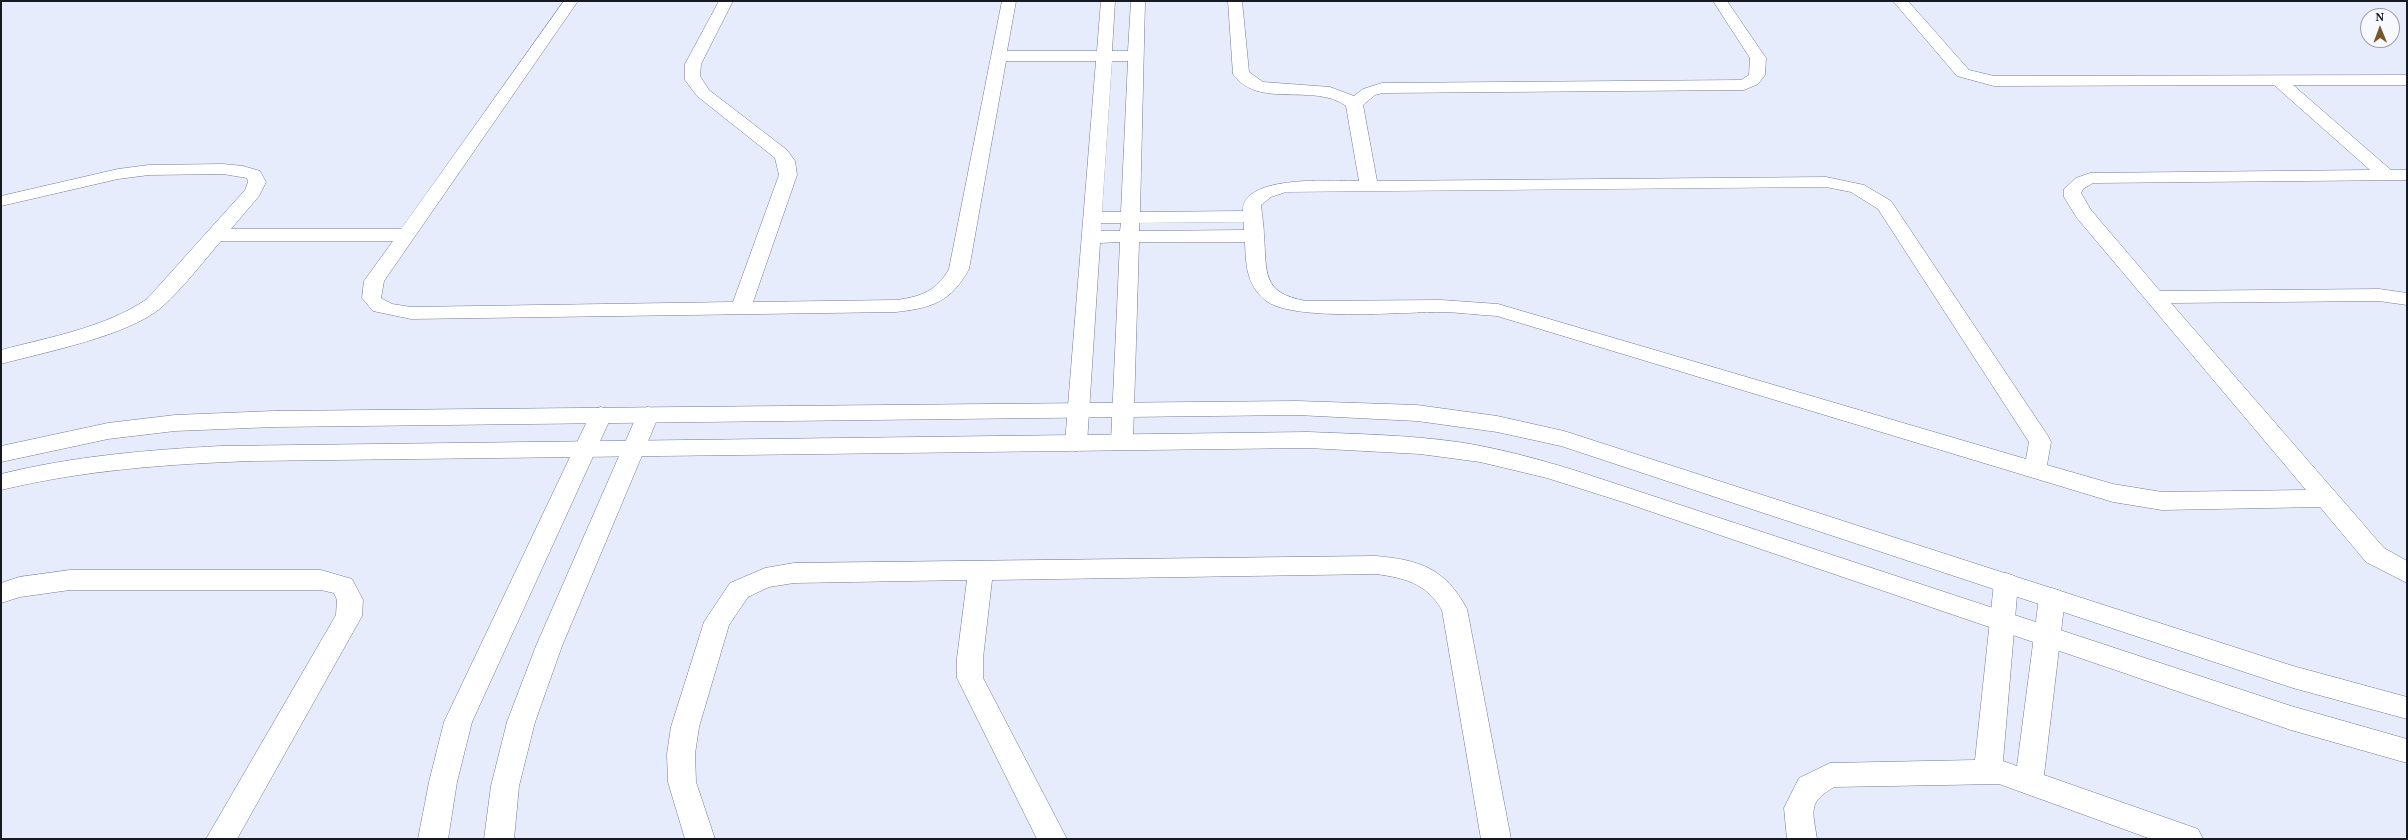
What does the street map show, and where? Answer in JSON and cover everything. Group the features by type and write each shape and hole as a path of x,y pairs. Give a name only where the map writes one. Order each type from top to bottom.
{"street":[{"path":"571,1 406,235 369,291 371,300 390,311 411,313 896,306 930,300 944,292 953,283 959,268 1009,1"},
{"path":"726,1 693,64 690,73 693,82 702,93 782,154 786,161 788,176 741,308"},
{"path":"1076,443 1108,1"},
{"path":"1122,442 1138,1"},
{"path":"1235,1 1241,74 1249,82 1259,87 1330,92 1346,98 1354,104 1369,186"},
{"path":"1354,104 1369,92 1382,88 1744,85 1753,81 1758,76 1760,68 1758,58 1720,1"},
{"path":"1900,1 1953,64 1963,73 1994,81 2407,80"},
{"path":"1000,50 1136,49"},
{"path":"2279,81 2386,175"},
{"path":"1,200 118,174 149,170 223,170 243,172 254,175 257,182 253,192 172,286 154,303 138,314 94,332 1,357"},
{"path":"2407,175 2090,178 2076,184 2072,191 2072,198 2154,297 2375,556 2407,573"},
{"path":"2035,470 2040,442 1885,205 1870,193 1843,183 1286,187 1274,190 1256,198 1252,204 1257,277 1271,295 1284,303 1306,307 1441,306 1498,310 2035,470 2113,493 2162,501 2326,498"},
{"path":"1092,227 1130,218 1254,226"},
{"path":"1092,227 1130,236 1254,226"},
{"path":"216,235 406,235"},
{"path":"2154,297 2380,295 2407,299"},
{"path":"1,454 108,430 175,423 274,419 1079,410 1357,409 1417,413 1497,424 1564,439 2293,677 2407,708"},
{"path":"433,839 443,782 458,722 601,415"},
{"path":"499,839 505,786 520,722 549,646 648,415"},
{"path":"1,482 95,463 155,456 634,448 1308,440 1392,443 1458,450 1527,465 1634,496 2291,718 2407,752"},
{"path":"700,839 682,782 681,754 685,727 718,622 738,590 765,578 794,573 1376,565 1409,569 1430,579 1445,592 1454,609 1496,839"},
{"path":"981,570 970,658 970,678 1052,839"},
{"path":"1,593 19,587 70,580 321,580 343,586 350,600 349,616 221,839"},
{"path":"1988,772 2006,583"},
{"path":"2029,783 2052,598"},
{"path":"1802,839 1798,808 1809,787 1830,775 1988,772 1999,772 2188,839"}]}
